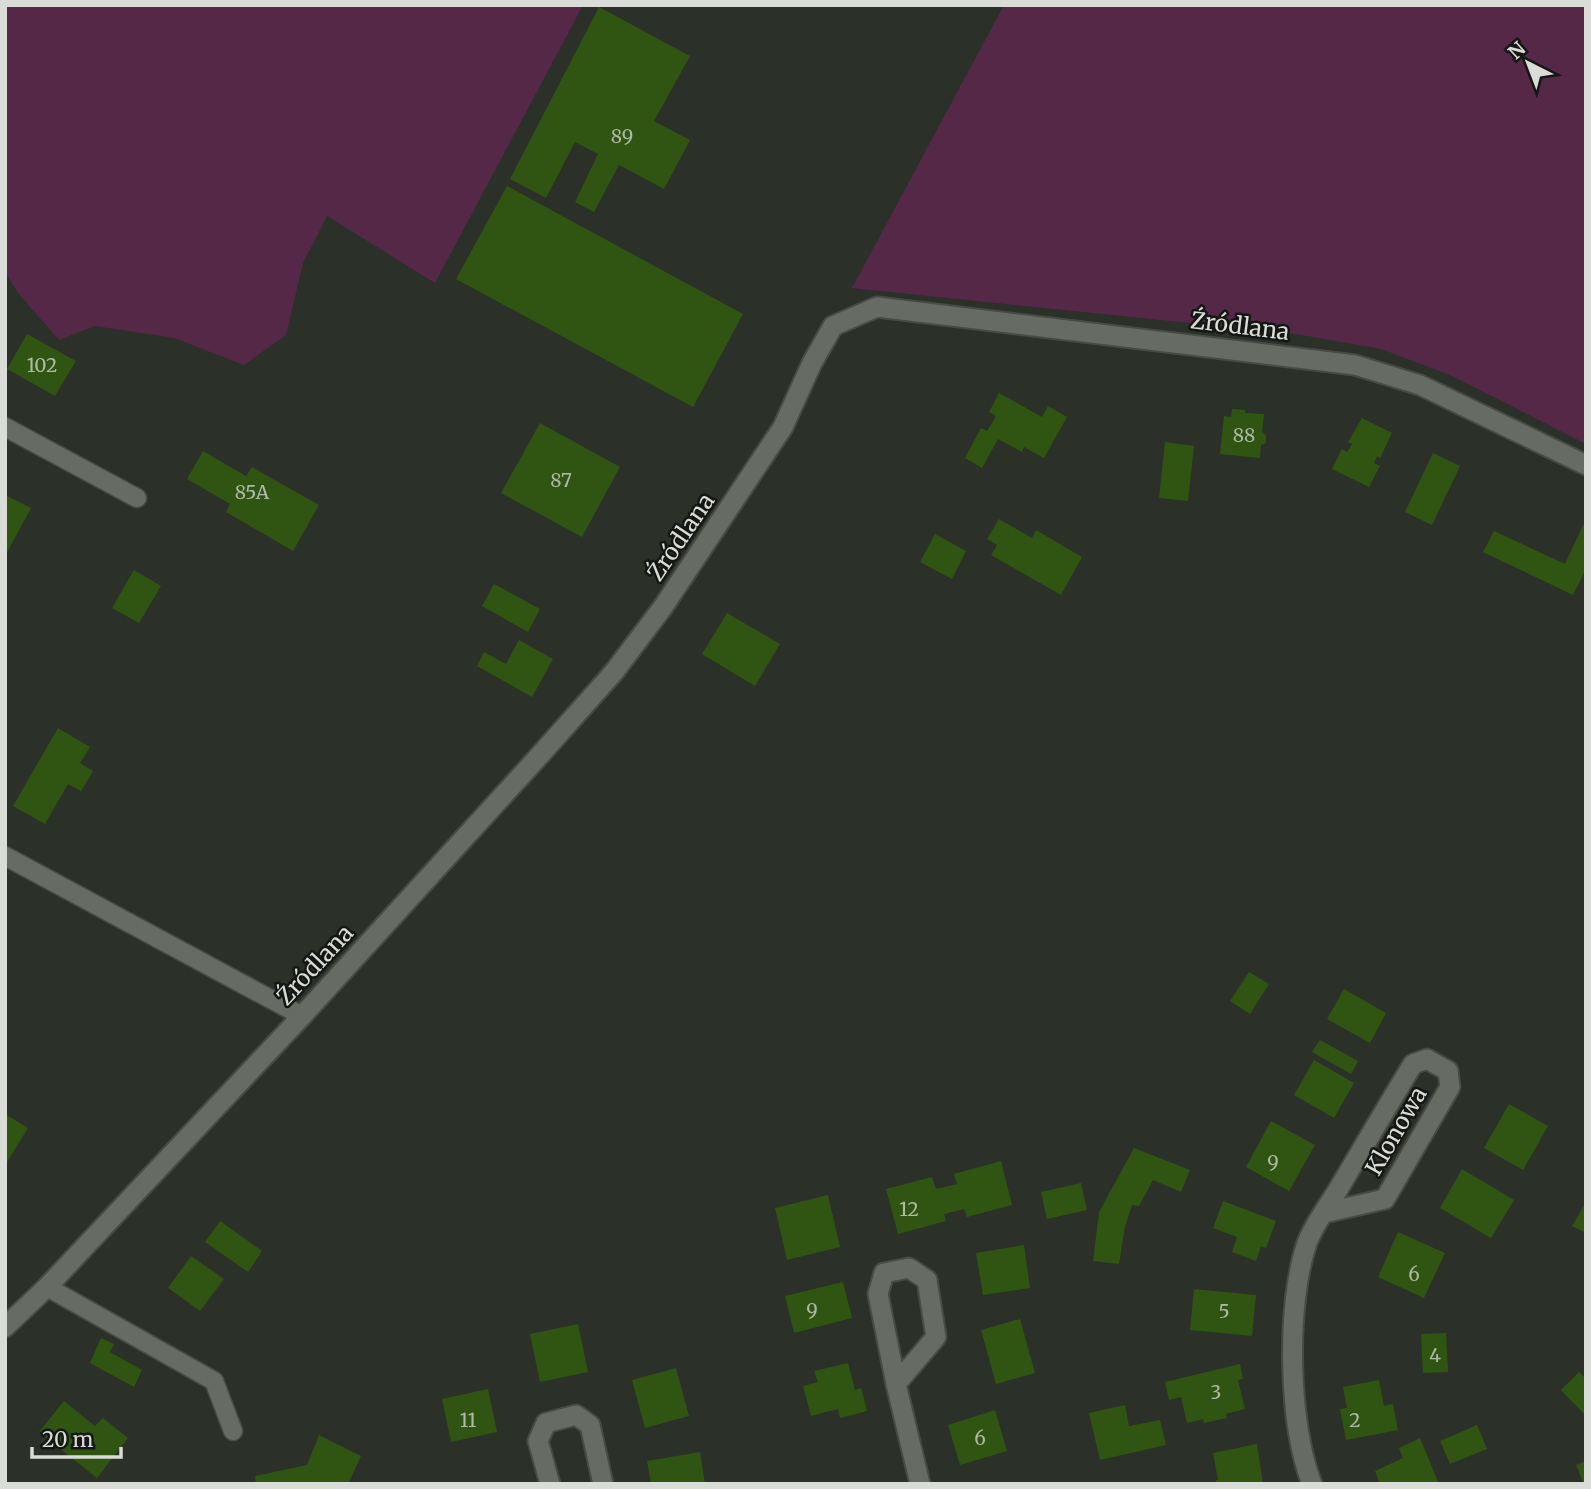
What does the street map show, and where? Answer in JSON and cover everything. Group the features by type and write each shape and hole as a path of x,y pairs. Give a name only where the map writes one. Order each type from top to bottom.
{"street":[{"name":"Źródlana","path":"5,1327 47,1287 302,1016 614,671 663,607 783,427 812,363 833,326 877,307 1355,365 1420,385 1586,465"},
{"name":"Klonowa","path":"1312,1484 1304,1464 1293,1407 1297,1286 1308,1241 1324,1213 1413,1064 1427,1059 1448,1071 1450,1087 1385,1199 1324,1213"},
{"path":"896,1384 936,1337 927,1280 909,1268 884,1273 878,1294 896,1384 920,1484"},
{"path":"550,1484 538,1441 546,1423 576,1415 590,1425 603,1484"}],"lane":[{"path":"5,427 138,498"},
{"path":"5,856 302,1016"},
{"path":"47,1287 214,1381 233,1431"}],"shaded area":[{"path":"5,5 583,5 435,283 327,216 303,263 286,335 244,365 174,338 95,326 59,340 18,293 5,272"},
{"path":"1004,5 1586,5 1586,444 1450,375 1381,349 1296,334 852,288"}],"building":[{"path":"599,7 690,56 654,121 690,140 664,189 619,165 594,212 575,202 598,154 575,142 546,198 510,179"},
{"path":"507,186 743,314 693,407 456,279"},
{"path":"27,334 76,361 55,396 7,369"},
{"path":"999,393 1042,417 1048,406 1067,417 1044,458 1024,447 1022,452 998,439 982,468 965,458 981,428 987,431 996,416 989,412"},
{"path":"1232,409 1264,414 1262,432 1266,435 1266,443 1261,445 1260,458 1220,454 1224,416 1231,417"},
{"path":"1362,418 1392,433 1380,458 1377,456 1374,463 1380,466 1369,487 1332,469 1342,449 1347,452 1352,444 1348,442"},
{"path":"540,423 620,467 582,537 501,493"},
{"path":"1165,442 1194,446 1188,501 1159,498"},
{"path":"203,451 246,476 252,467 319,505 293,551 226,512 230,504 187,479"},
{"path":"1433,453 1460,466 1432,525 1405,512"},
{"path":"5,495 31,508 5,556"},
{"path":"999,519 1032,538 1036,530 1082,557 1061,595 991,555 997,545 987,539"},
{"path":"1586,519 1586,569 1573,595 1483,552 1494,531 1565,564"},
{"path":"935,534 966,551 952,579 920,562"},
{"path":"134,570 161,586 139,623 112,608"},
{"path":"494,584 540,609 528,632 482,606"},
{"path":"727,613 780,644 755,686 702,654"},
{"path":"519,640 553,659 532,697 477,666 484,652 506,664"},
{"path":"58,728 90,747 80,763 93,771 81,791 68,784 45,824 13,806"},
{"path":"1249,972 1269,984 1250,1014 1230,1001"},
{"path":"1344,989 1386,1013 1370,1043 1327,1019"},
{"path":"1320,1040 1358,1061 1351,1074 1312,1052"},
{"path":"1314,1060 1354,1083 1334,1118 1294,1095"},
{"path":"1509,1104 1548,1126 1523,1170 1484,1148"},
{"path":"5,1114 28,1128 5,1165"},
{"path":"1271,1121 1315,1145 1289,1191 1246,1167"},
{"path":"1134,1148 1190,1170 1181,1192 1153,1180 1139,1206 1132,1205 1125,1226 1119,1264 1093,1261 1099,1212"},
{"path":"1001,1161 1012,1205 967,1217 964,1209 944,1214 946,1221 898,1234 886,1189 932,1177 936,1189 957,1184 954,1174"},
{"path":"1462,1169 1514,1200 1491,1238 1440,1208"},
{"path":"1081,1183 1087,1210 1047,1219 1041,1192"},
{"path":"828,1195 840,1247 787,1260 775,1208"},
{"path":"1223,1201 1276,1221 1266,1248 1261,1246 1256,1261 1232,1252 1237,1237 1213,1228"},
{"path":"1586,1202 1586,1233 1572,1226"},
{"path":"220,1221 262,1251 248,1272 205,1242"},
{"path":"1398,1232 1445,1253 1424,1298 1378,1277"},
{"path":"1024,1245 1030,1288 983,1295 976,1253"},
{"path":"191,1256 224,1279 200,1311 168,1288"},
{"path":"843,1282 852,1318 794,1333 785,1296"},
{"path":"1194,1289 1256,1295 1252,1336 1190,1330"},
{"path":"1020,1319 1035,1373 996,1384 981,1330"},
{"path":"578,1324 588,1372 540,1382 530,1334"},
{"path":"1446,1333 1448,1372 1423,1373 1421,1334"},
{"path":"101,1338 114,1344 110,1352 142,1370 134,1387 90,1363"},
{"path":"848,1363 855,1390 861,1388 867,1411 840,1418 838,1409 811,1416 803,1386 818,1382 814,1371"},
{"path":"1240,1364 1243,1379 1238,1380 1245,1409 1226,1414 1227,1418 1204,1423 1203,1419 1187,1423 1181,1397 1169,1400 1165,1382"},
{"path":"676,1368 689,1416 645,1428 632,1380"},
{"path":"1579,1372 1586,1379 1586,1416 1561,1390"},
{"path":"1379,1380 1384,1406 1393,1404 1398,1430 1346,1440 1340,1409 1347,1408 1343,1387"},
{"path":"488,1389 497,1432 451,1442 442,1399"},
{"path":"64,1401 95,1426 103,1418 128,1438 97,1478 39,1432"},
{"path":"1125,1405 1129,1426 1160,1420 1166,1445 1100,1460 1089,1413"},
{"path":"995,1410 1007,1451 960,1465 948,1425"},
{"path":"1477,1425 1487,1449 1450,1464 1440,1441"},
{"path":"319,1435 361,1456 348,1484 256,1484 255,1476 307,1465"},
{"path":"1420,1438 1439,1484 1380,1484 1375,1471 1403,1458 1399,1448"},
{"path":"1257,1444 1263,1484 1217,1484 1213,1453"},
{"path":"700,1452 705,1484 651,1484 647,1461"},
{"path":"1586,1461 1586,1484 1584,1484 1576,1465"}]}
